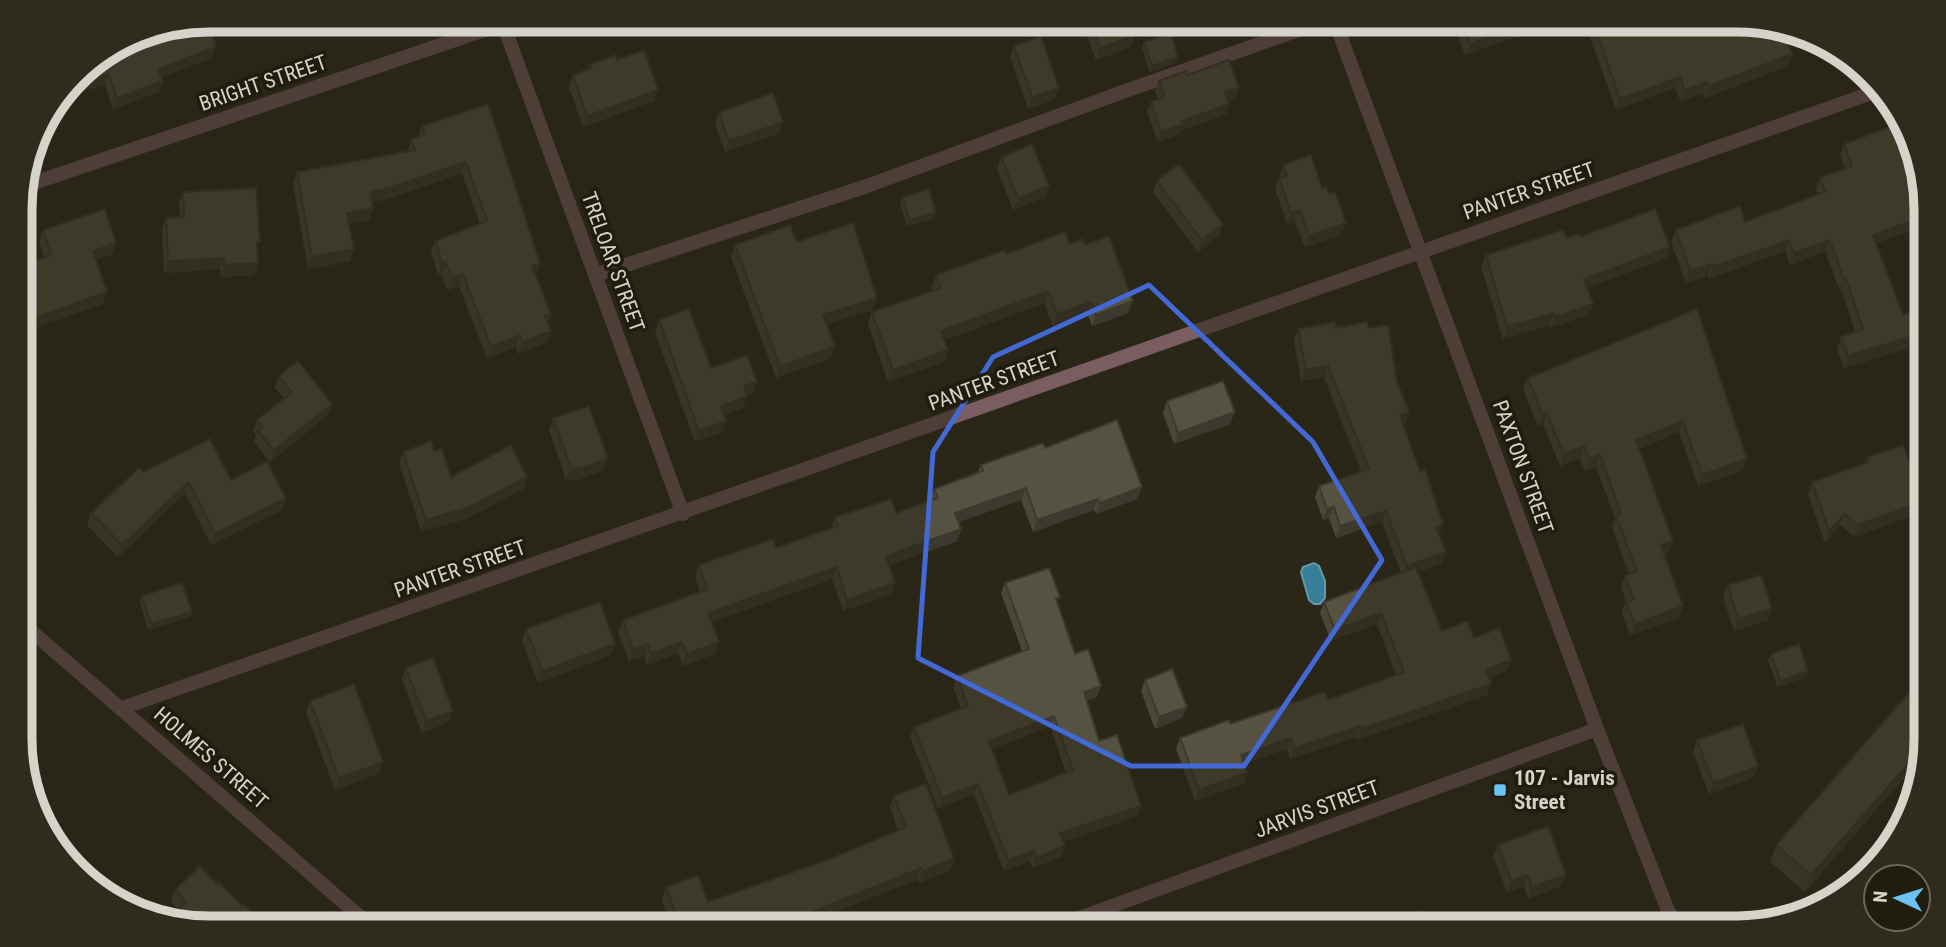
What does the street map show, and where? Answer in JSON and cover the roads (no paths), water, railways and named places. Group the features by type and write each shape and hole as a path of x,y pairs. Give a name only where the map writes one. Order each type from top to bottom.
{"street":[{"name":"BRIGHT STREET","path":"34,183 480,32"},
{"name":"TRELOAR STREET","path":"513,32 595,275 683,514"},
{"path":"595,275 867,186 1295,32"},
{"name":"PAXTON STREET","path":"1337,32 1597,729 1671,915"},
{"name":"PANTER STREET","path":"122,708 683,514 1872,93"},
{"name":"HOLMES STREET","path":"32,631 359,916"},
{"name":"JARVIS STREET","path":"1086,915 1597,729"}],"water":[{"path":"1314,563 1319,566 1325,581 1325,598 1320,604 1309,600 1301,572 1303,567"}],"place":[{"name":"107 - Jarvis Street","path":"1500,790"}]}
